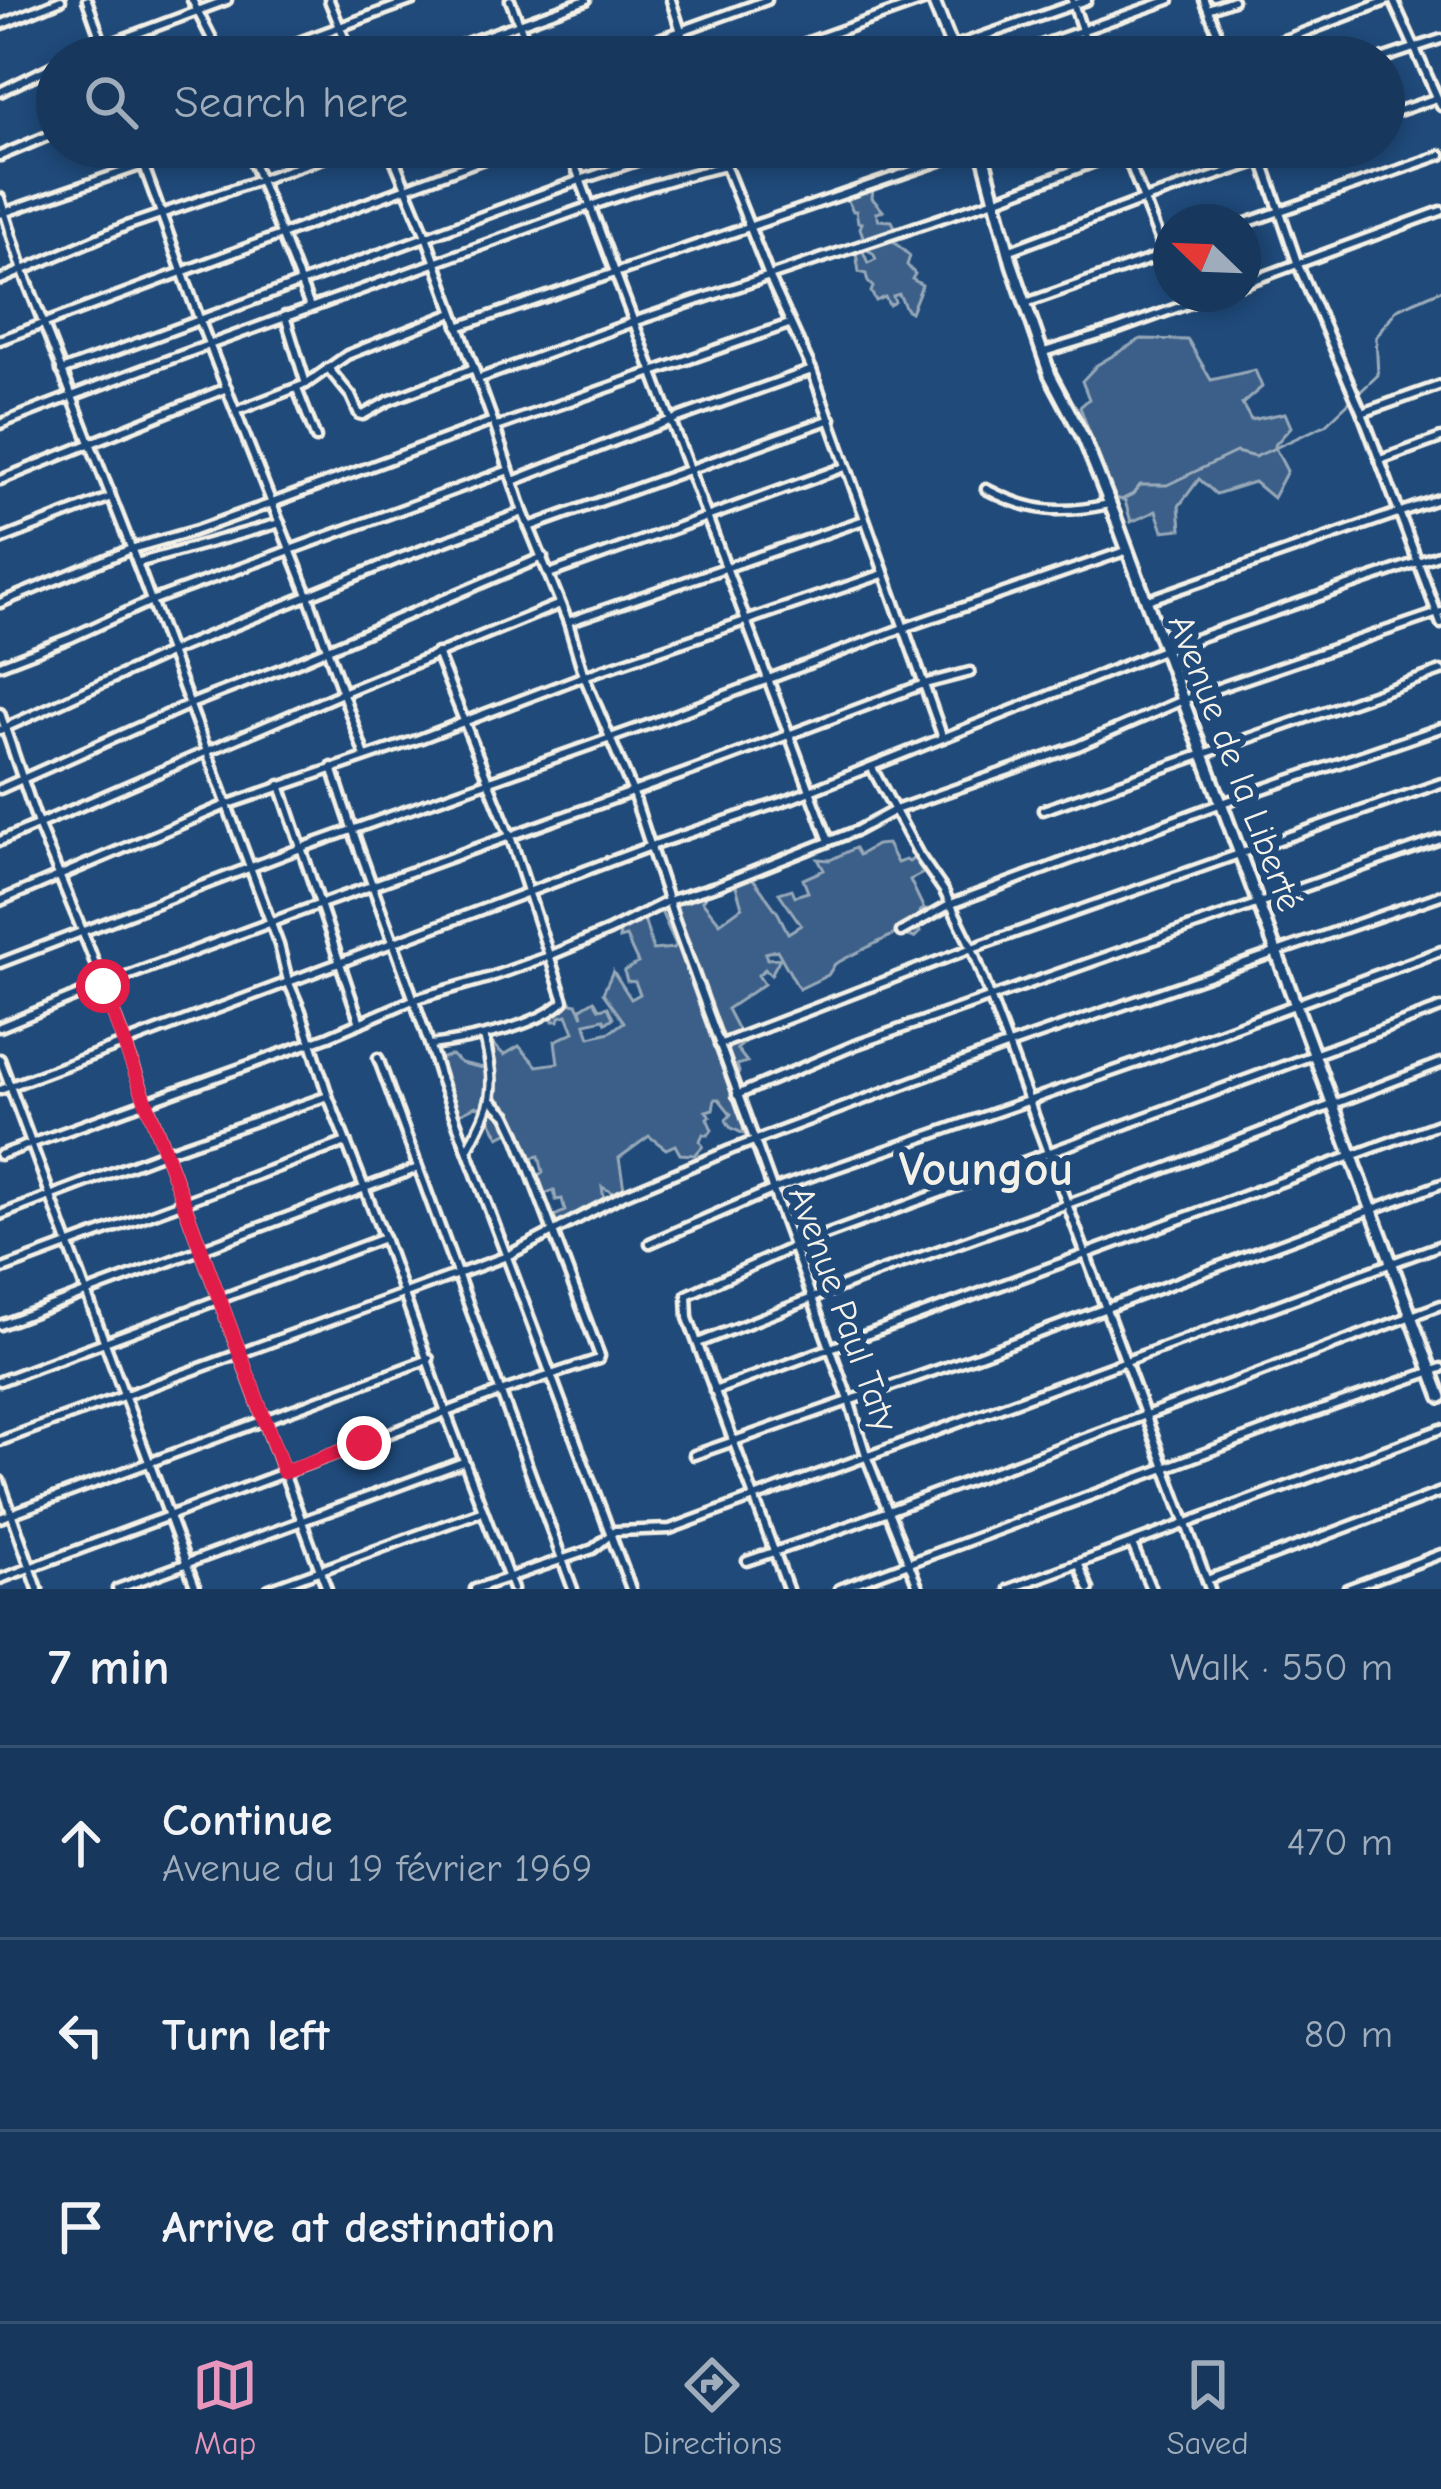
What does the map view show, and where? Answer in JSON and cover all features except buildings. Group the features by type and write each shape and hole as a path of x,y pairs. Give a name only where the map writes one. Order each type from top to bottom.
{"street":[{"path":"0,25 61,0"},
{"path":"87,0 100,36"},
{"path":"192,0 210,36"},
{"path":"125,36 227,0"},
{"path":"329,0 343,36"},
{"path":"313,36 413,0"},
{"path":"510,0 524,36"},
{"path":"482,36 586,0"},
{"path":"671,0 683,36"},
{"path":"668,36 767,0"},
{"path":"826,36 930,0 947,36"},
{"path":"992,36 1087,0"},
{"path":"1067,36 1169,0"},
{"path":"1204,0 1219,36"},
{"path":"1208,9 1233,0"},
{"path":"1295,36 1391,0 1440,100 1405,110"},
{"path":"1072,2 1083,36"},
{"path":"1405,50 1441,39"},
{"path":"0,92 36,74"},
{"path":"0,156 36,141"},
{"path":"1405,167 1441,155"},
{"path":"3,213 134,168"},
{"path":"144,168 308,596 364,756"},
{"path":"256,168 310,308"},
{"path":"0,280 160,213 297,168"},
{"name":"Avenue Paul Taty","path":"398,168 584,676 632,790 867,1458 919,1589"},
{"path":"0,340 460,168"},
{"path":"576,168 830,841"},
{"path":"61,371 616,168"},
{"path":"0,424 588,205 716,168"},
{"path":"726,168 831,419 943,738"},
{"path":"458,327 920,168"},
{"name":"Avenue de la Liberté","path":"986,168 1008,251 1058,393 1084,439 1110,504 1411,1316 1436,1370 1441,1397"},
{"path":"478,379 1076,168"},
{"path":"1134,168 1153,221"},
{"path":"1008,251 1238,168"},
{"path":"1265,168 1298,265 1362,413 1441,624"},
{"path":"1261,217 1403,168"},
{"path":"0,198 23,271 137,563 270,923 328,1096 513,1589"},
{"path":"1261,278 1441,211"},
{"path":"1026,303 1153,258"},
{"path":"1044,352 1164,312"},
{"path":"236,411 306,384 347,355 453,313"},
{"path":"285,316 306,384"},
{"path":"0,603 131,549 790,324"},
{"path":"328,368 363,415 474,368"},
{"path":"513,481 812,370"},
{"path":"1362,413 1441,386"},
{"path":"0,480 227,388"},
{"path":"296,389 316,438"},
{"path":"529,527 831,419"},
{"path":"1380,460 1441,438"},
{"path":"549,574 846,467"},
{"path":"0,665 151,601 509,470"},
{"path":"986,489 1013,503 1044,510 1110,504"},
{"path":"0,541 111,497"},
{"path":"1145,601 1441,498"},
{"path":"2,729 308,596 523,512"},
{"path":"568,622 864,520"},
{"path":"137,563 280,523"},
{"path":"0,963 301,848 1127,550"},
{"path":"0,1090 651,846 809,792 1163,650 1441,554"},
{"path":"0,788 543,557"},
{"path":"0,902 226,805 883,574"},
{"path":"0,841 560,604"},
{"path":"0,1155 415,999 549,956 668,902 858,830 895,810 1078,746 1183,700 1439,613"},
{"path":"430,1046 484,1036 562,1005 563,997 510,836 436,653"},
{"path":"1042,810 1441,671"},
{"path":"0,1028 632,790 924,684 970,672"},
{"path":"0,713 2,729 166,1152 327,1589"},
{"path":"901,932 951,904 1441,728"},
{"path":"332,767 550,1375 632,1589"},
{"path":"872,767 972,948 1209,1585 1441,1492"},
{"path":"719,1045 972,948 1441,783"},
{"path":"280,785 359,1023"},
{"path":"737,1095 855,1045 1441,839"},
{"path":"0,1442 507,1256 686,1167 1006,1046 1441,896"},
{"path":"650,1243 772,1190 1441,952"},
{"path":"788,1589 688,1318 687,1295 793,1247 1441,1008"},
{"path":"468,1149 491,1101 492,1069 484,1036"},
{"path":"378,1058 573,1589"},
{"path":"0,1059 196,1589"},
{"path":"698,1342 1441,1063"},
{"path":"0,1215 328,1096"},
{"path":"0,1579 600,1358 507,1115 491,1101"},
{"path":"714,1391 1441,1123"},
{"path":"0,1270 347,1142"},
{"path":"0,1325 418,1168"},
{"path":"694,1455 1441,1184"},
{"path":"0,1381 384,1238"},
{"path":"475,1589 593,1549 615,1531 670,1529 1441,1246"},
{"path":"747,1561 1441,1305"},
{"path":"0,1518 429,1359"},
{"path":"838,1589 1436,1370"},
{"path":"1010,1589 1035,1585 1132,1544 1441,1430"},
{"path":"117,1589 464,1462"},
{"path":"0,1481 38,1589"},
{"path":"268,1589 483,1511"},
{"path":"1132,1544 1151,1589"},
{"path":"1347,1589 1441,1554"},
{"path":"1078,1565 1089,1589"}],"shaded area":[{"path":"868,187 883,211 876,213 879,220 892,221 896,229 905,226 911,235 893,241 910,256 907,265 915,274 912,279 922,285 911,312 899,294 889,305 885,297 876,301 866,274 859,272 856,252 862,249 868,263 876,259 865,249 869,244 862,223 846,197"},
{"path":"1141,339 1188,340 1211,380 1255,370 1262,387 1242,404 1251,420 1285,413 1291,427 1274,446 1287,471 1273,498 1254,482 1216,494 1199,479 1179,506 1181,529 1163,531 1156,511 1131,522 1125,501 1113,497 1080,407 1089,399 1082,381 1097,365"},
{"path":"887,844 897,863 909,862 921,853 929,870 910,880 924,909 920,932 914,938 899,932 835,964 828,975 799,989 777,950 765,953 767,959 780,958 771,975 765,969 758,975 764,984 727,1009 744,1036 761,1029 737,1049 747,1062 737,1065 739,1072 734,1077 744,1134 730,1127 726,1120 731,1114 715,1099 713,1109 706,1111 712,1130 703,1134 703,1146 695,1155 680,1154 675,1145 666,1149 649,1136 619,1158 625,1195 602,1187 604,1199 555,1228 550,1218 565,1211 554,1190 542,1195 535,1177 543,1172 539,1156 529,1158 513,1130 499,1137 485,1110 476,1106 456,1116 437,1060 451,1055 461,1063 488,1069 479,1041 487,1038 504,1055 519,1046 537,1066 558,1063 555,1041 574,1032 567,1015 553,1021 552,1011 568,1002 577,1004 583,1016 581,1008 594,1000 599,1009 608,1007 613,1018 606,1023 604,1019 585,1023 590,1037 624,1022 603,993 613,971 631,999 640,994 624,971 638,963 626,937 619,939 621,926 638,924 643,915 653,950 674,948 659,907 667,903 687,948 674,900 684,897 687,902 687,896 702,891 702,901 720,923 742,907 734,879 749,873 788,933 801,925 779,893 808,892 803,879 824,870 818,859 830,860 855,848 859,855"}],"waterway":[{"path":"1123,499 1140,485 1167,485 1236,452 1255,457 1325,425 1378,375 1376,337 1397,309 1441,290"}],"district":[{"name":"Voungou","path":"986,1169"}],"route":[{"path":"103,986 284,1472 364,1443"}]}
